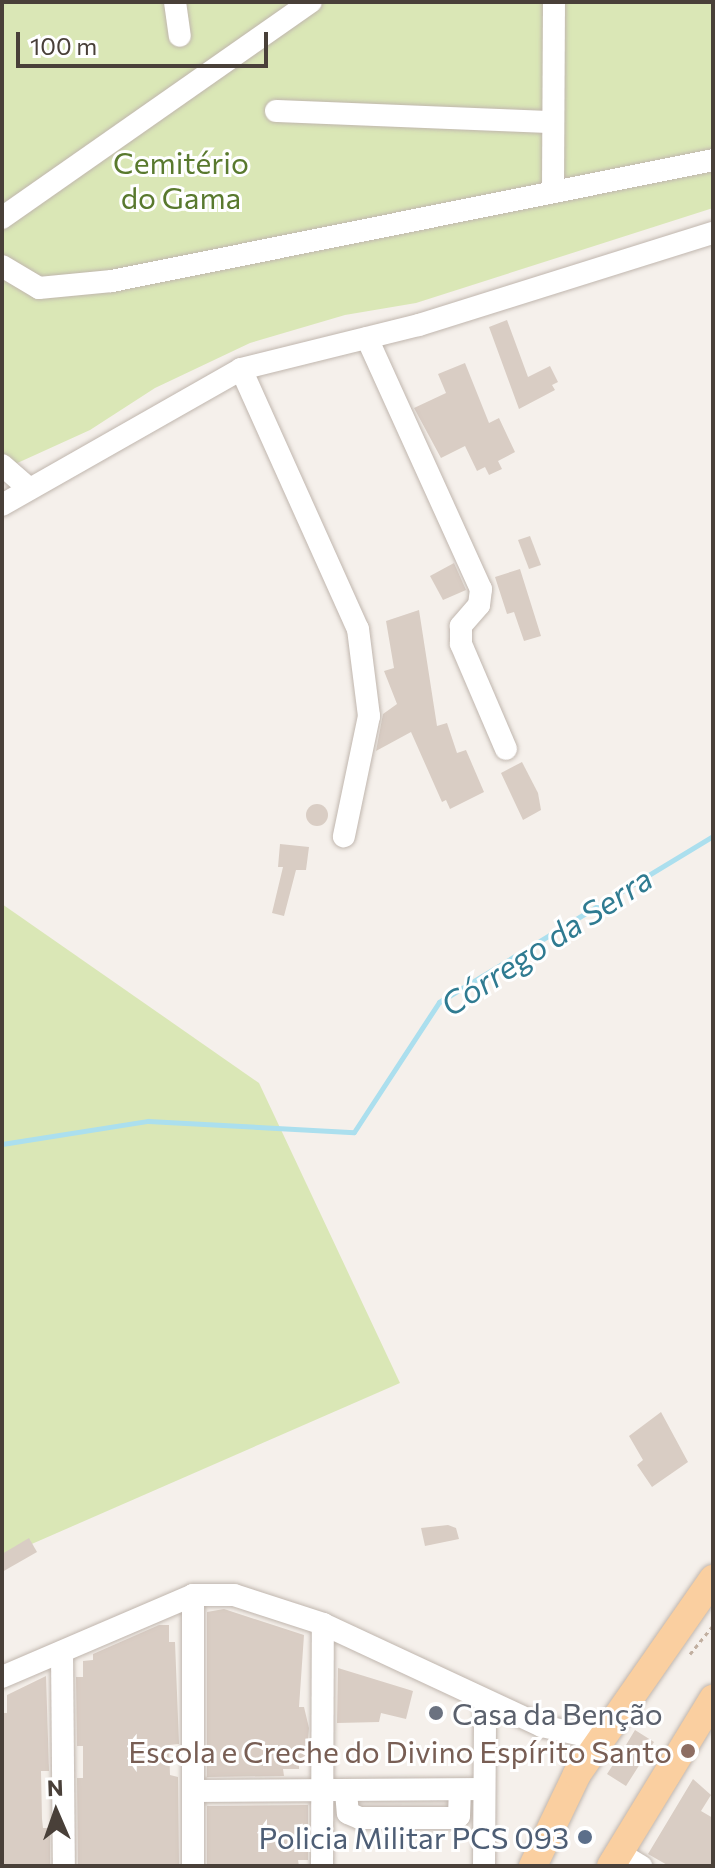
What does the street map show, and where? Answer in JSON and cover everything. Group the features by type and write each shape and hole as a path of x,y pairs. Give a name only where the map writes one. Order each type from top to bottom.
{"main road":[{"path":"533,1866 577,1774 709,1589"},
{"path":"624,1862 713,1699"}],"street":[{"path":"175,2 180,36"},
{"path":"2,218 311,2"},
{"path":"553,190 550,122 554,2"},
{"path":"276,111 550,122"},
{"path":"2,266 39,288 112,281 261,255 553,190 713,160"},
{"path":"2,505 241,369 367,338 713,233"},
{"path":"367,338 481,589 479,605 461,626 461,644 506,749"},
{"path":"241,369 358,629 369,716 344,836"},
{"path":"2,465 28,488"},
{"path":"2,1677 193,1595 234,1595 323,1624 485,1704 542,1726 582,1735 611,1725"},
{"path":"193,1595 193,1866"},
{"path":"322,1866 323,1624"},
{"path":"62,1652 64,1866"},
{"path":"484,1866 485,1704"},
{"path":"542,1726 564,1745 577,1774"},
{"path":"194,1791 484,1789"}],"green space":[{"name":"Cemitério do Gama","path":"2,2 713,2 713,208 416,303 345,315 250,343 155,388 90,430 2,470"},
{"path":"2,904 259,1083 400,1383 2,1557"}],"building":[{"path":"507,320 528,377 550,366 558,382 552,385 555,390 519,409 489,327"},
{"path":"465,363 489,423 499,418 515,452 498,461 502,469 489,475 485,467 477,471 465,446 441,458 414,408 446,393 438,374"},
{"path":"530,536 541,565 529,569 518,540"},
{"path":"454,563 466,590 443,600 430,576"},
{"path":"520,569 541,636 524,641 514,612 507,614 495,577"},
{"path":"419,610 437,726 447,723 457,753 466,750 484,792 450,809 446,800 442,802 411,732 376,751 383,714 397,704 384,671 394,668 386,621"},
{"path":"522,762 538,793 541,810 523,820 501,773"},
{"path":"317,804 328,815 317,826 306,815"},
{"path":"280,844 309,847 306,870 296,870 284,916 272,913 283,867 278,867"},
{"path":"661,1412 688,1462 652,1487 637,1465 643,1460 629,1436"},
{"path":"448,1525 456,1528 459,1539 425,1546 421,1528"},
{"path":"29,1538 37,1552 2,1572 2,1554"},
{"path":"224,1609 304,1635 299,1707 304,1707 309,1728 306,1761 299,1761 299,1769 283,1769 284,1776 207,1777 207,1612"},
{"path":"159,1625 169,1625 169,1642 175,1642 179,1744 169,1745 170,1775 178,1777 179,1866 78,1866 77,1778 83,1778 83,1746 77,1746 76,1677 83,1677 83,1661 93,1660 93,1654"},
{"path":"338,1668 413,1691 406,1719 381,1713 379,1722 337,1723"},
{"path":"46,1676 49,1771 41,1771 42,1819 43,1828 50,1828 50,1866 2,1866 2,1713 7,1713 7,1695"},
{"path":"635,1730 654,1742 626,1786 607,1774 618,1757 627,1754 626,1745"},
{"path":"693,1779 711,1795 701,1811 713,1818 713,1866 669,1866 648,1854"},
{"path":"308,1805 308,1860 298,1860 299,1866 207,1866 207,1806"}],"waterway":[{"name":"Córrego da Serra","path":"2,1144 148,1121 354,1132 439,1002 713,836"}],"place":[{"name":"Casa da Benção","path":"436,1713"},
{"name":"Escola e Creche do Divino Espírito Santo","path":"688,1751"},
{"name":"Policia Militar PCS 093","path":"585,1837"}]}
